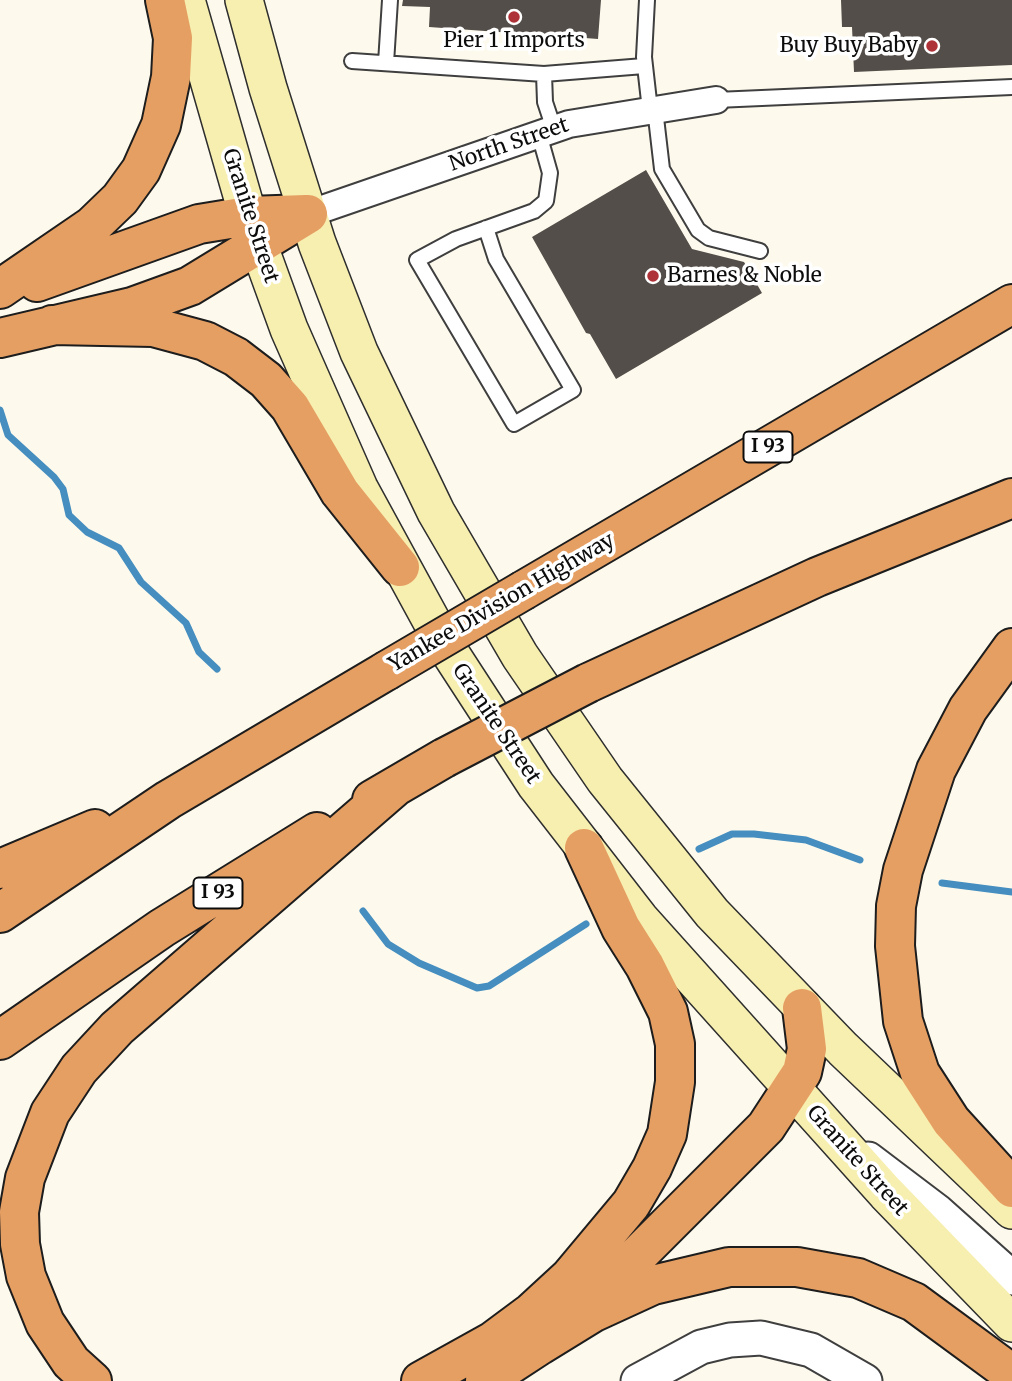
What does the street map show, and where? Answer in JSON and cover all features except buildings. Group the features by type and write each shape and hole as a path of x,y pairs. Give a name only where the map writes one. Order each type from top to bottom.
{"highway":[{"path":"0,289 92,226 120,199 141,170 161,125 171,77 173,38 165,0"},
{"path":"0,296 178,230 253,231 308,214"},
{"path":"0,338 132,307 173,293 208,278 253,231"},
{"name":"Yankee Division Highway","path":"0,913 168,800 1012,304"},
{"path":"52,325 153,327 205,341 236,358 266,380 290,407 340,492 400,567"},
{"name":"I 93","path":"0,1040 173,921 444,758 589,683 806,582 1012,498"},
{"path":"1012,648 968,709 936,770 903,870 897,906 895,946 903,1021 920,1073 951,1121 1012,1188"},
{"path":"92,1381 71,1362 45,1323 26,1276 20,1244 19,1212 25,1178 50,1113 79,1069 117,1028 395,786"},
{"path":"0,869 168,800"},
{"path":"421,1381 493,1341 532,1312 570,1277 631,1204 652,1168 667,1133 675,1072 674,1044 668,1012 645,966 621,929 584,848"},
{"path":"540,1345 582,1311 741,1154 792,1091 802,1072 807,1049 802,1008"},
{"path":"485,1381 592,1313 653,1285 729,1267 797,1267 858,1278 905,1297 931,1312 1012,1374"}],"main road":[{"name":"Granite Street","path":"186,0 253,231 323,410 400,567 488,715 584,848 656,938 792,1091 1012,1323"},
{"path":"244,0 308,214 347,321 392,426 452,542 501,626 578,743 656,847 742,947 1012,1210"}],"street":[{"name":"North Street","path":"308,214 586,120 716,100"},
{"path":"827,1128 938,1212 1012,1278"},
{"path":"638,1381 701,1347 730,1340 761,1338 811,1350 865,1381"}],"lane":[{"path":"386,63 390,0"},
{"path":"647,0 644,66 662,169 701,234 760,251"},
{"path":"352,61 544,74 644,66"},
{"path":"486,229 496,260 573,390 514,424 417,260 456,239 534,211 546,201 550,173 544,74"},
{"path":"716,100 1012,87"}],"waterway":[{"path":"0,410 8,435 54,477 63,489 69,515 87,532 119,548 141,582 186,623 199,652 217,669"},
{"path":"699,849 732,834 754,834 806,840 860,860"},
{"path":"942,883 1012,892"},
{"path":"363,911 388,944 419,963 477,988 489,986 586,924"}],"place":[{"name":"Pier 1 Imports","path":"514,17"},
{"name":"Buy Buy Baby","path":"932,46"},
{"name":"Barnes & Noble","path":"653,276"}]}
